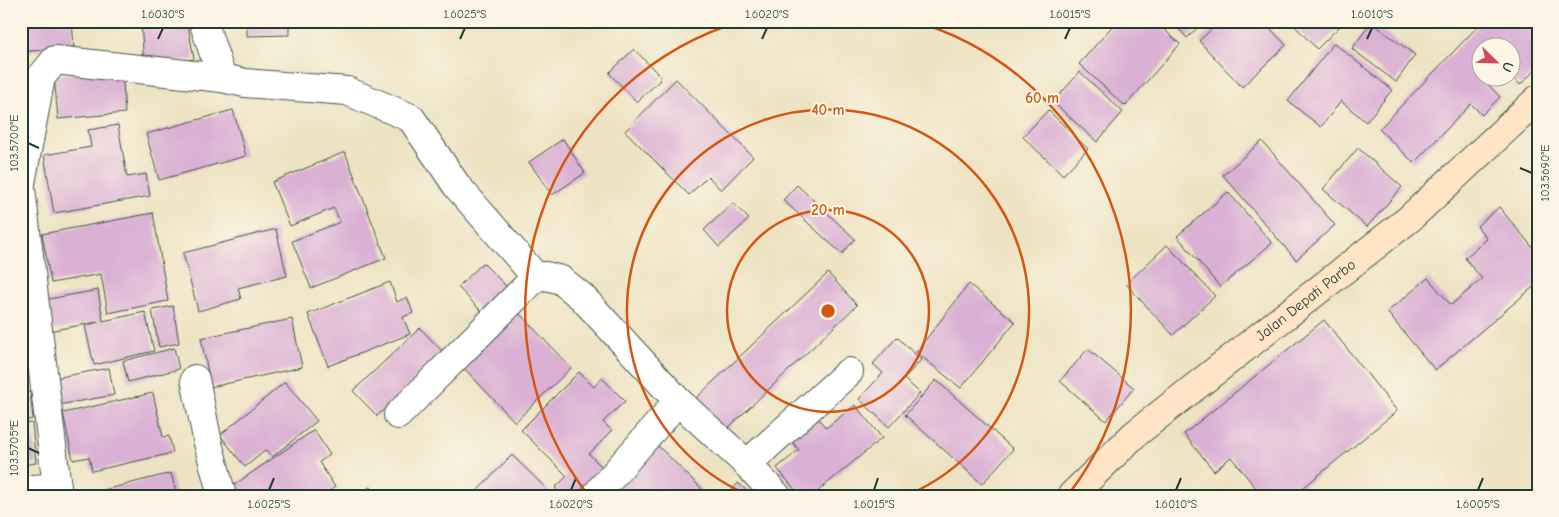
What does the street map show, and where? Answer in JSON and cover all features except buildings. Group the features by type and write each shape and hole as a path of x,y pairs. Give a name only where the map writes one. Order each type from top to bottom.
{"street":[{"path":"203,21 222,78"},
{"path":"21,183 41,77 54,60 222,78 245,83 348,91 411,118 456,186 536,277"},
{"name":"Jalan Depati Parbo","path":"1071,496 1134,434 1408,219 1538,100"},
{"path":"21,189 57,487 21,490"},
{"path":"398,415 536,277 546,276 561,280 582,297 678,401 747,464 777,496"},
{"path":"747,464 849,372"},
{"path":"196,379 208,443 222,496"},
{"path":"595,496 678,401"}]}
